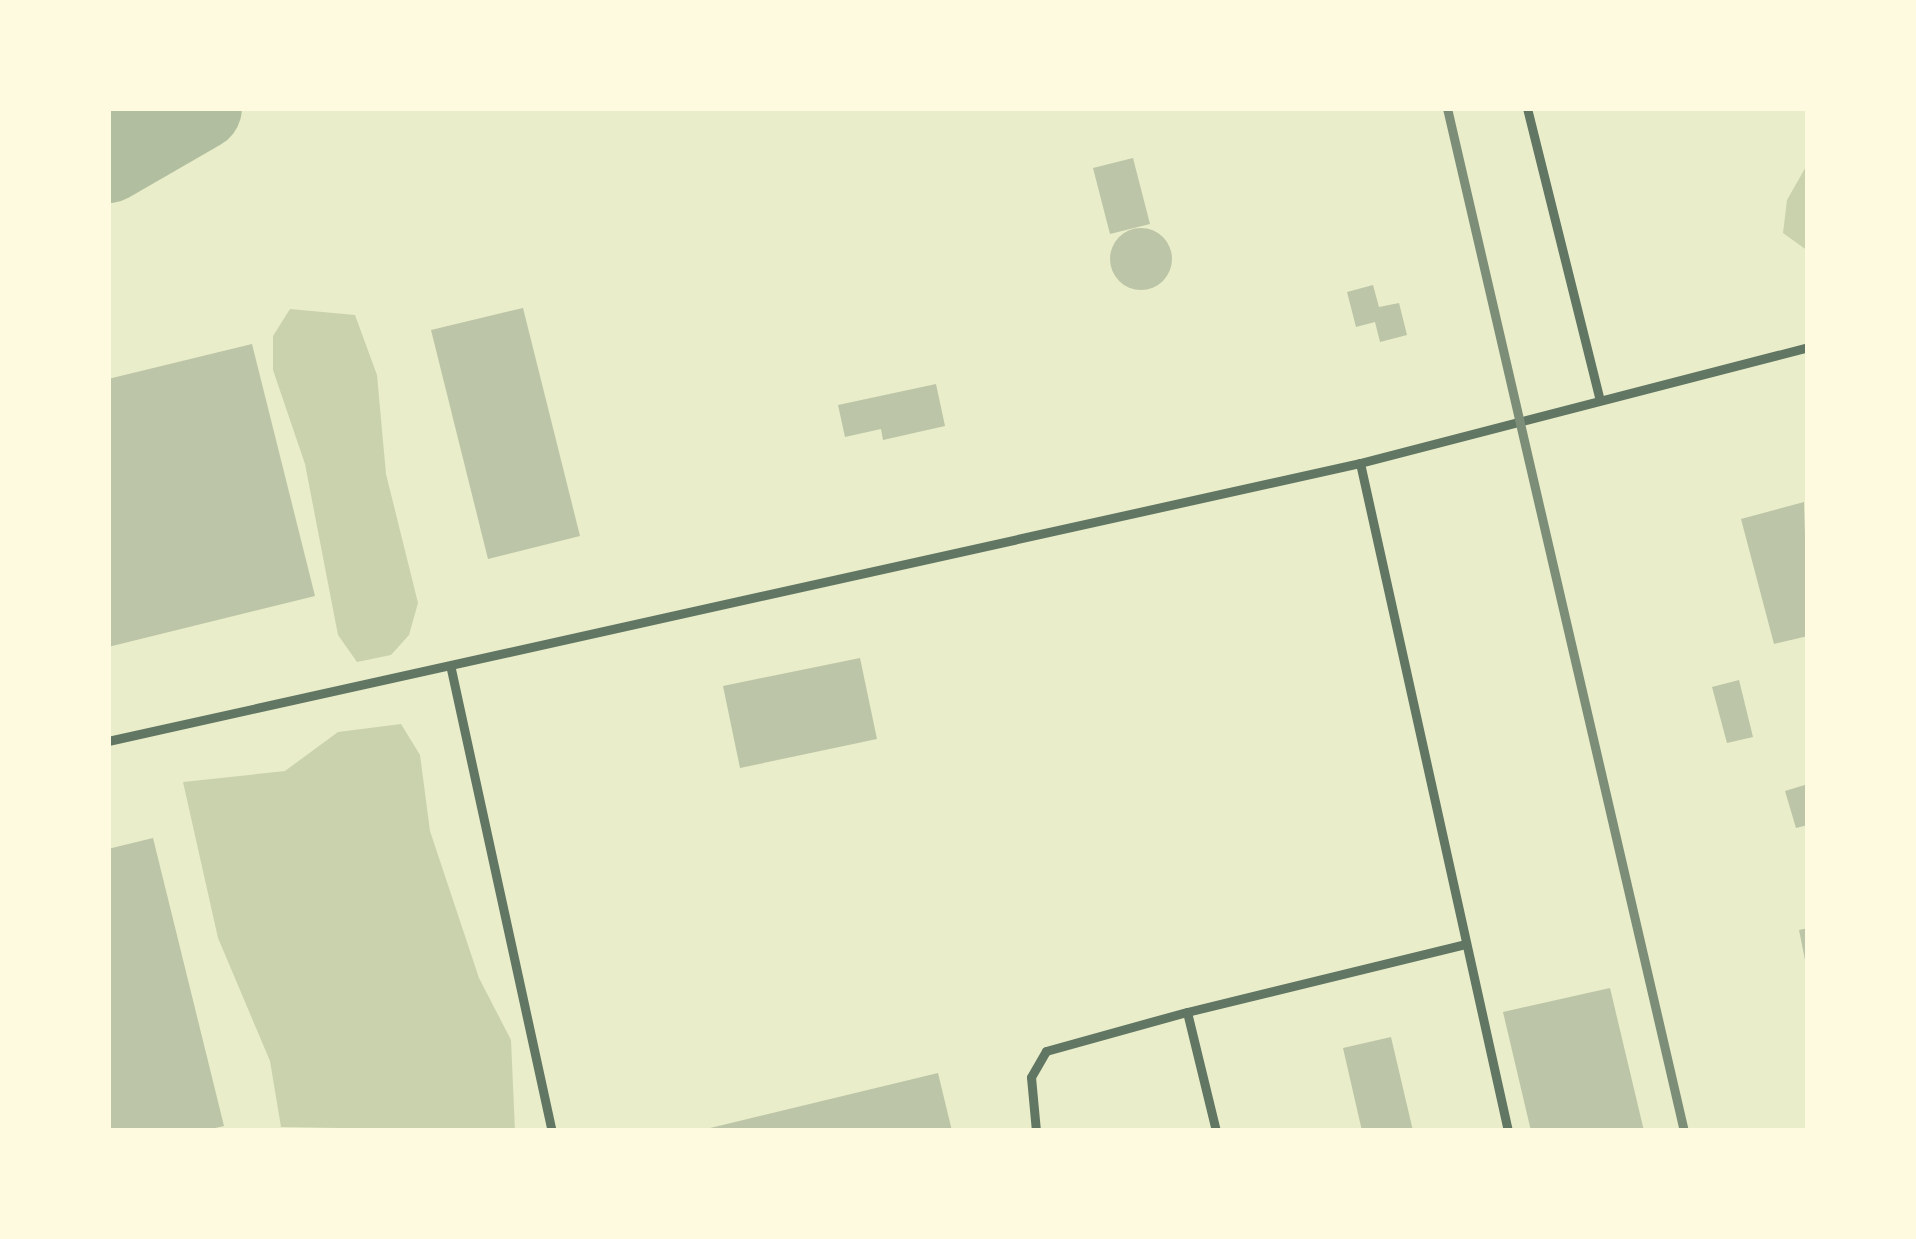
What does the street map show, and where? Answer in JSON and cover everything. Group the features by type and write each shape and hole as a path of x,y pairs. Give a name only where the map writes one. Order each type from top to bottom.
{"lane":[{"path":"1527,108 1599,397"},
{"path":"108,741 451,669 1360,463 1599,397 1808,347"},
{"path":"1360,463 1462,945 1508,1131"},
{"path":"451,669 553,1131"},
{"path":"1036,1131 1030,1077 1046,1051 1462,945"},
{"path":"1187,1012 1216,1131"}],"green space":[{"path":"1808,163 1808,251 1783,233 1787,200"},
{"path":"290,309 355,315 377,375 386,474 418,603 409,635 391,655 357,662 338,635 305,464 273,370 273,336"},
{"path":"401,724 420,755 430,831 479,978 511,1040 515,1131 281,1127 270,1061 218,938 183,782 285,771 338,732"}],"building":[{"path":"1133,158 1150,224 1110,234 1093,168"},
{"path":"1141,228 1163,237 1172,259 1163,281 1141,290 1119,281 1110,259 1119,237"},
{"path":"1373,285 1379,307 1399,303 1407,335 1380,342 1375,322 1356,327 1347,292"},
{"path":"523,308 580,536 488,559 431,330"},
{"path":"252,344 315,596 108,647 108,379"},
{"path":"936,384 945,426 883,440 881,429 845,437 838,405"},
{"path":"1804,502 1808,636 1774,644 1741,519"},
{"path":"860,658 877,739 740,768 723,686"},
{"path":"1739,680 1753,737 1727,743 1712,687"},
{"path":"1808,784 1808,825 1796,828 1785,791"},
{"path":"153,838 224,1126 202,1131 108,1131 108,849"},
{"path":"1808,928 1808,965 1806,965 1799,930"},
{"path":"1610,988 1644,1131 1531,1131 1503,1012"},
{"path":"1391,1037 1413,1131 1362,1131 1343,1048"},
{"path":"938,1073 952,1131 706,1129"}],"taxiway":[{"path":"108,161 200,108"}],"railway":[{"path":"1447,108 1684,1131"}]}
